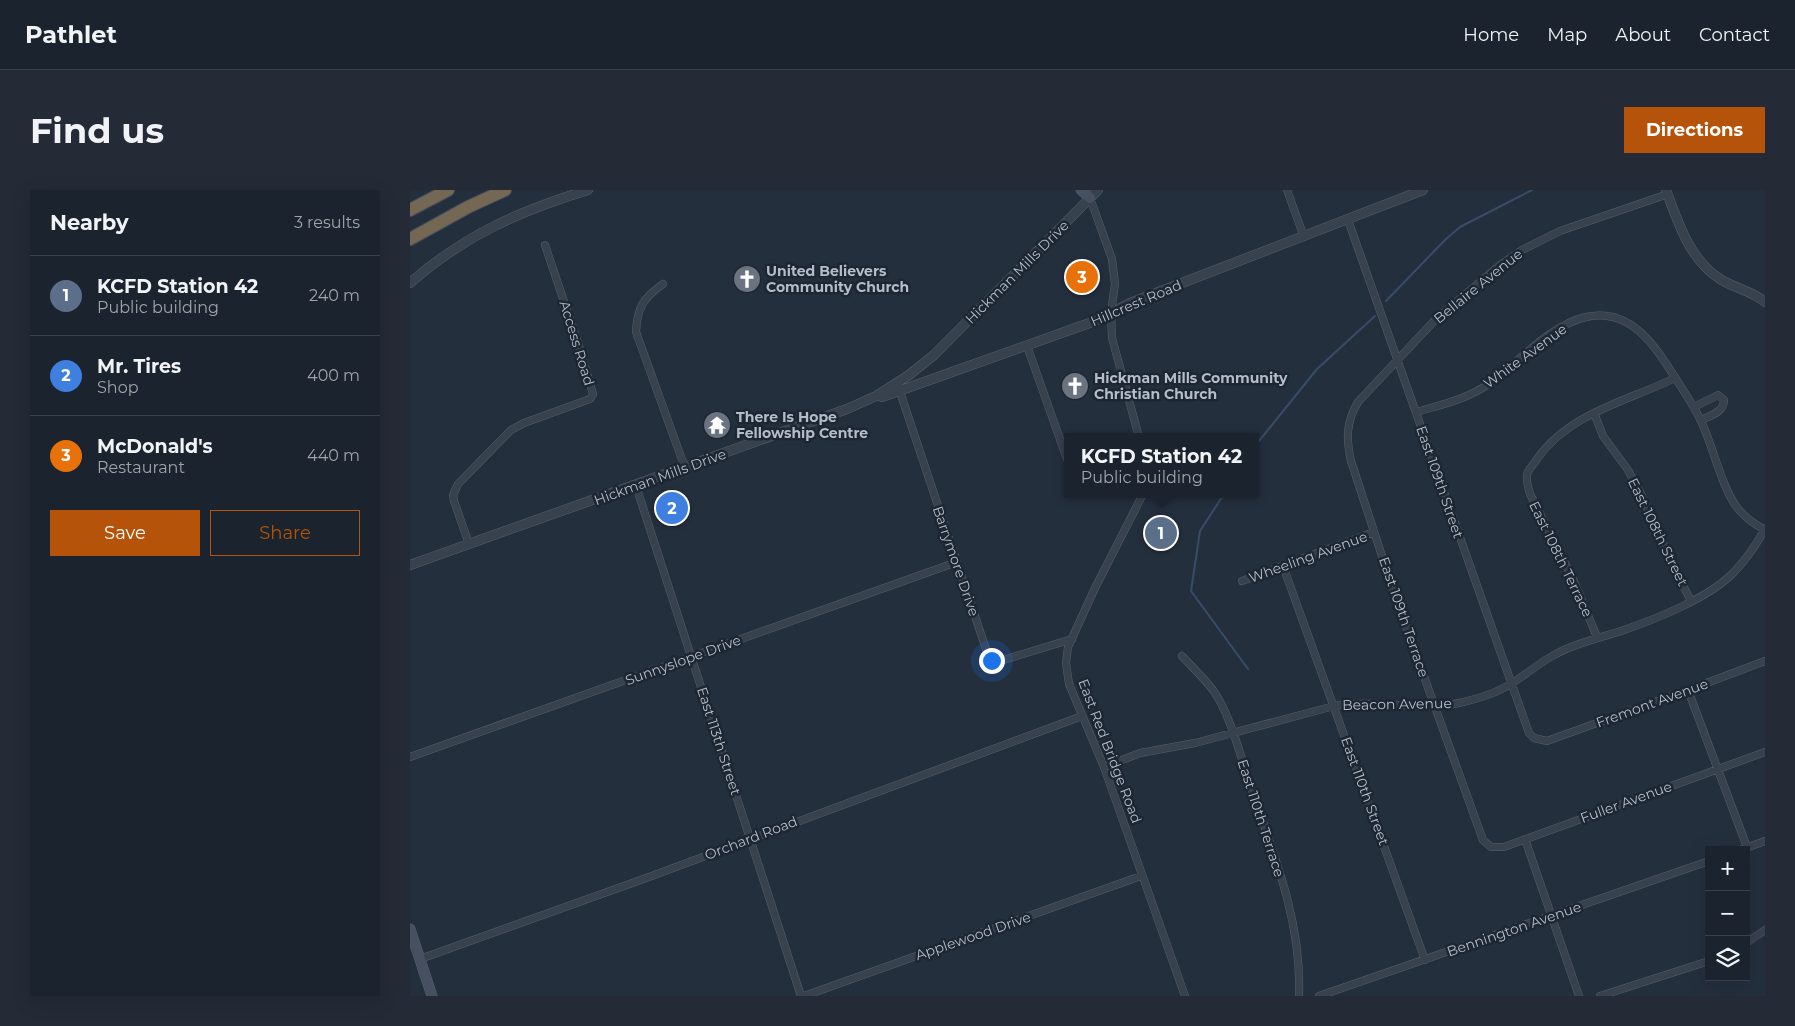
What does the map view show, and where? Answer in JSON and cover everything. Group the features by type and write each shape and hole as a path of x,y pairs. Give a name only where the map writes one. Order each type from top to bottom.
{"highway":[{"path":"410,210 448,190"},
{"path":"410,239 468,206 505,190"}],"main road":[{"path":"1081,190 1090,194"},
{"path":"410,929 432,996"}],"street":[{"path":"410,283 456,246 490,227 528,210 588,190"},
{"name":"Hickman Mills Drive","path":"899,387 940,350 1090,194 1098,190"},
{"path":"1287,190 1304,237"},
{"name":"Hillcrest Road","path":"847,409 899,387 1027,346 1098,320 1130,303 1423,190"},
{"path":"1667,192 1685,239 1702,263 1718,278 1765,302"},
{"name":"Bellaire Avenue","path":"1351,415 1358,402 1436,319 1500,265 1522,250 1560,231 1667,192"},
{"path":"1090,194 1112,259 1115,284 1111,313 1114,347 1138,433"},
{"name":"East 109th Street","path":"1348,220 1511,684 1529,733 1538,739"},
{"name":"Access Road","path":"469,544 453,495 458,484 511,430 524,423 590,399 593,394 545,245"},
{"path":"663,284 651,292 641,304 637,316 636,332 685,468"},
{"name":"White Avenue","path":"1416,412 1454,402 1477,391 1489,384 1554,332 1584,317 1608,315 1628,322 1647,338 1675,378"},
{"path":"1027,346 1064,450"},
{"path":"1594,413 1675,378 1701,420 1730,496 1743,514 1765,530"},
{"name":"Barrymore Drive","path":"899,387 988,655 1000,661 1072,638"},
{"path":"1694,407 1718,395 1724,400 1724,405 1720,410 1701,420"},
{"name":"Hickman Mills Drive","path":"410,565 636,486 847,409"},
{"name":"East 108th Terrace","path":"1594,413 1567,429 1552,441 1528,472 1527,481 1530,494 1573,580 1597,637"},
{"name":"East 108th Street","path":"1594,413 1603,436 1628,470 1641,494 1672,564 1691,601"},
{"name":"East 109th Terrace","path":"1351,415 1347,428 1347,444 1351,461 1374,532 1483,840 1487,843"},
{"name":"East 113th Street","path":"636,486 803,996"},
{"name":"East Red Bridge Road","path":"1141,498 1095,588 1068,647 1067,675 1104,767 1185,996"},
{"name":"Beacon Avenue","path":"1104,767 1140,753 1195,743 1354,702 1456,704 1496,692 1555,654 1576,644 1648,622 1714,588 1733,574 1752,552 1765,530"},
{"name":"Wheeling Avenue","path":"1242,581 1374,532"},
{"name":"Sunnyslope Drive","path":"410,757 957,562"},
{"name":"East 110th Street","path":"1283,566 1425,960"},
{"name":"East 110th Terrace","path":"1182,656 1213,691 1233,733 1290,910 1298,954 1299,996"},
{"name":"Fremont Avenue","path":"1538,739 1547,741 1765,661"},
{"path":"1688,690 1718,769 1742,846"},
{"name":"Orchard Road","path":"420,959 649,877 1082,716"},
{"name":"Fuller Avenue","path":"1487,843 1491,847 1499,848 1765,752"},
{"path":"1525,839 1580,996"},
{"path":"1750,846 1765,841"},
{"name":"Bennington Avenue","path":"1319,996 1705,862"},
{"name":"Applewood Drive","path":"803,996 1142,876"},
{"path":"1750,940 1765,930"},
{"path":"1600,996 1705,963"}],"waterway":[{"path":"1386,301 1460,227 1532,190"},
{"path":"1259,441 1317,369 1375,316"},
{"path":"1221,498 1200,531 1191,591 1248,669"}],"place":[{"name":"McDonald's","path":"1082,277"},
{"name":"United Believers Community Church","path":"747,279"},
{"name":"Hickman Mills Community Christian Church","path":"1075,386"},
{"name":"There Is Hope Fellowship Centre","path":"717,425"},
{"name":"Mr. Tires","path":"672,508"},
{"name":"KCFD Station 42","path":"1161,533"}]}
